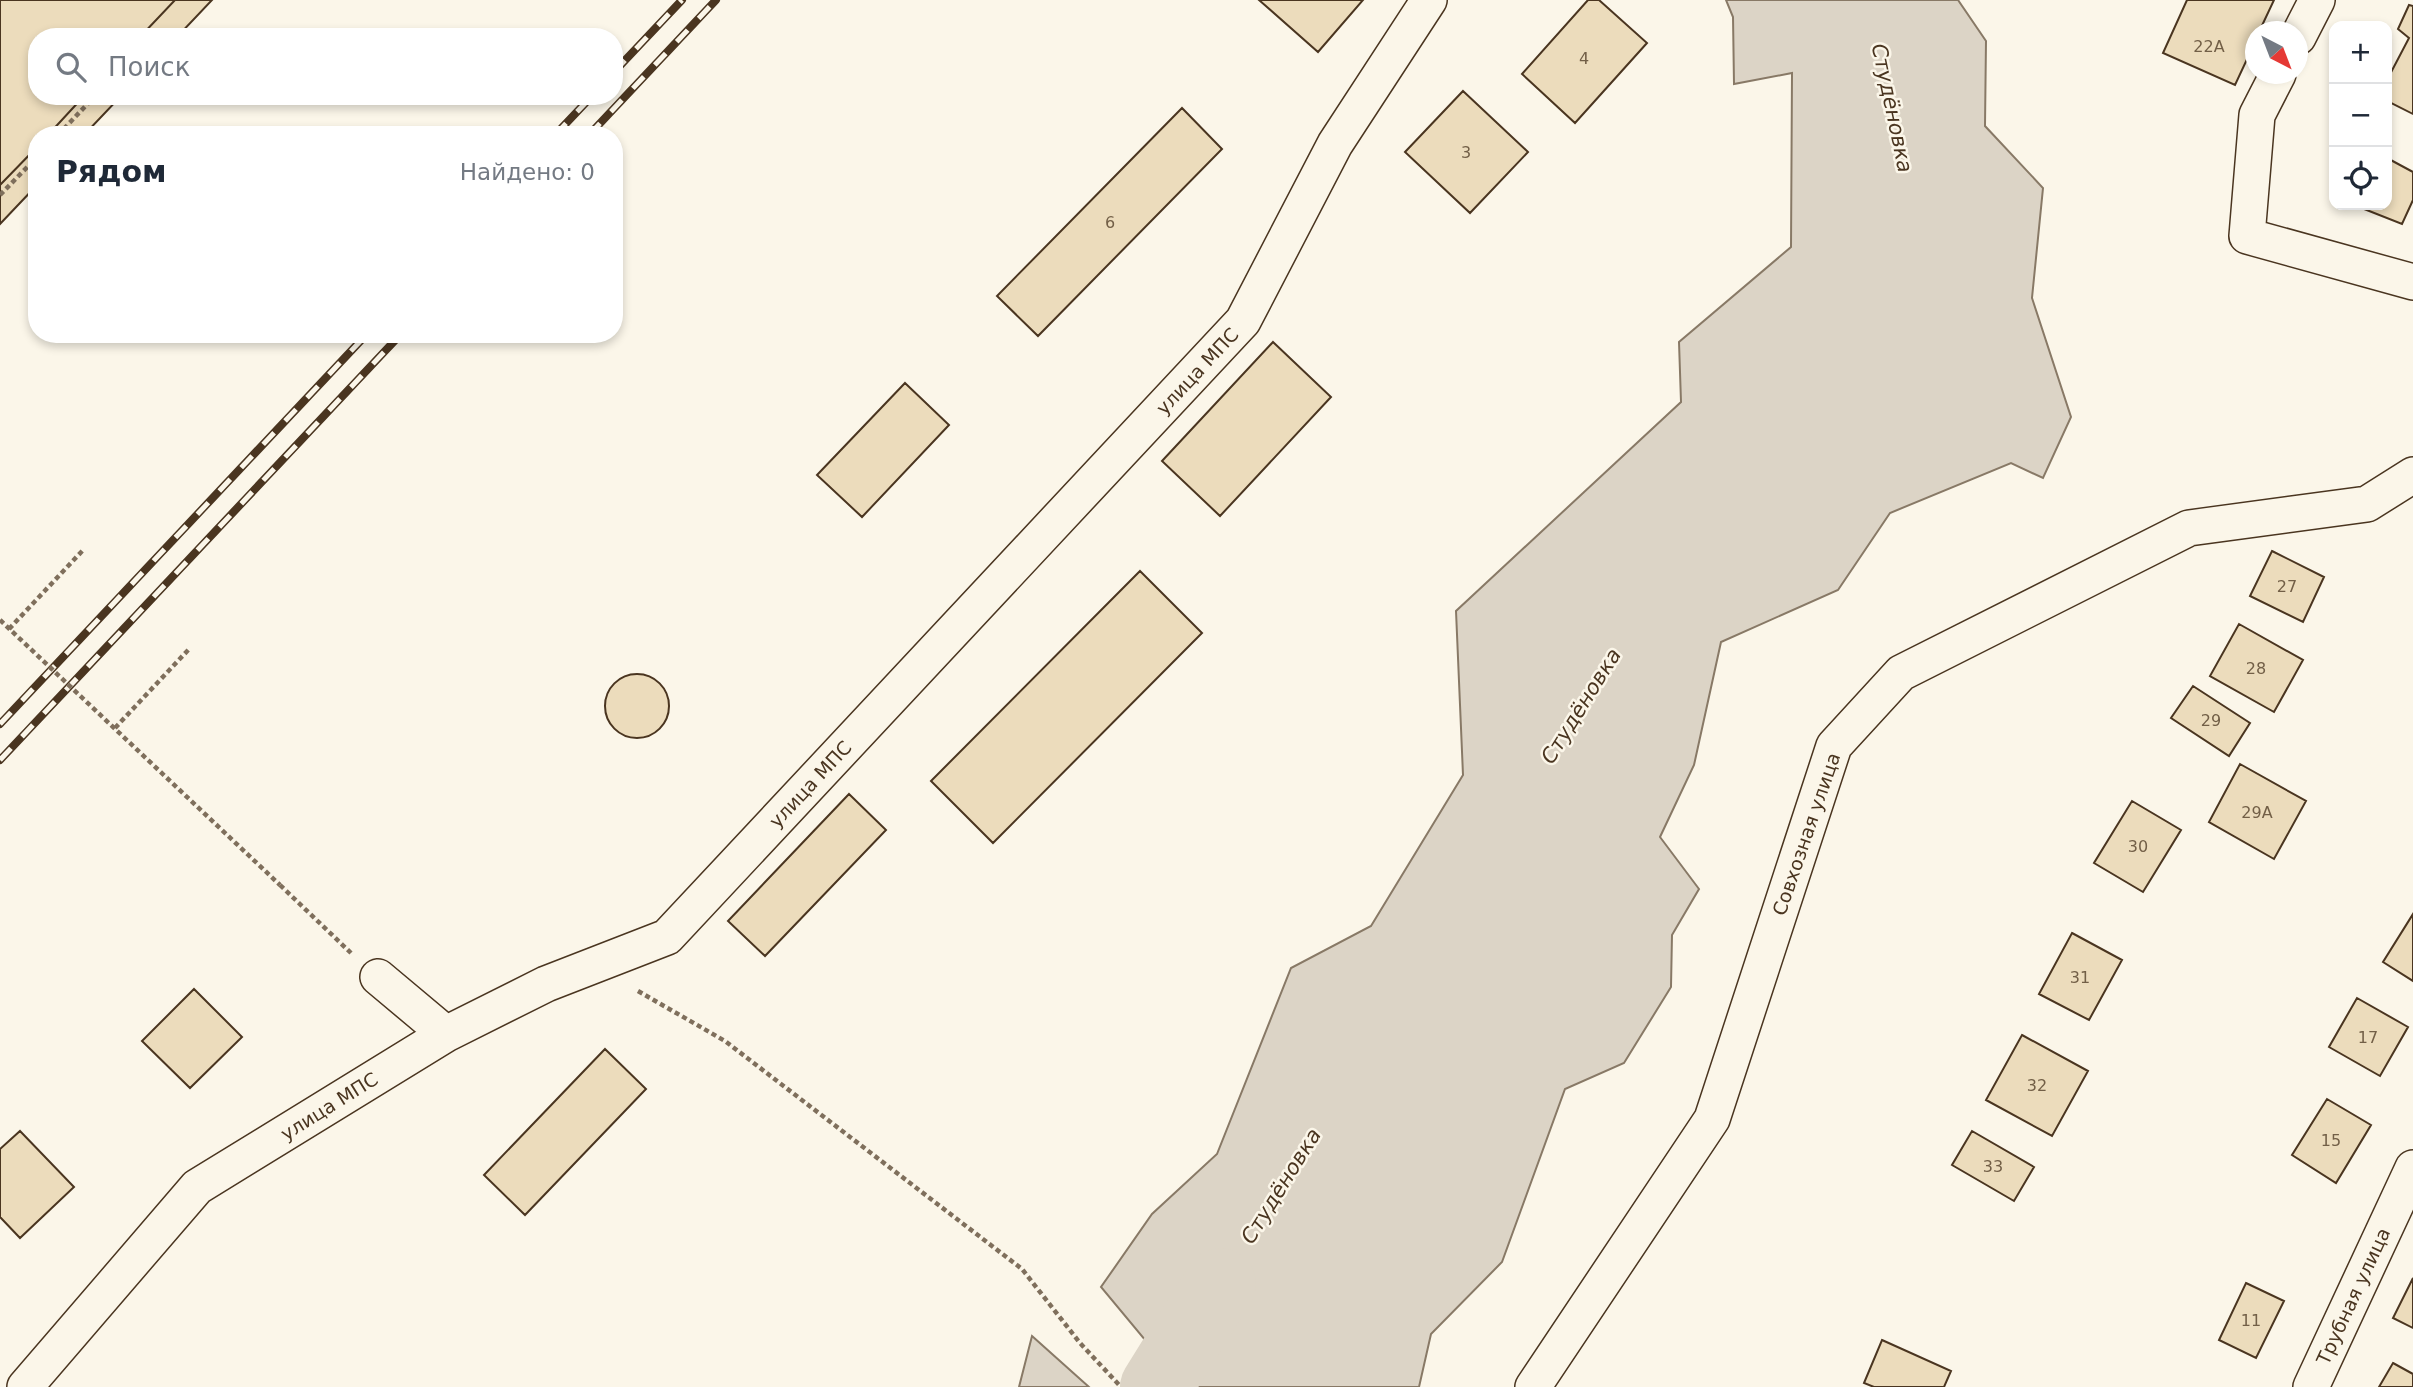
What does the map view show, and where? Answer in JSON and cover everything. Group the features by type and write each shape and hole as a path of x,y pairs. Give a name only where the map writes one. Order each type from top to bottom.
{"street":[{"name":"улица МПС","path":"25,1387 197,1187 446,1034 546,984 667,937 1243,321 1335,144 1429,0"},
{"path":"2306,21 2317,0"},
{"path":"2273,84 2256,115 2247,236 2413,282"},
{"name":"Совхозная улица","path":"1533,1387 1712,1119 1834,746 1901,673 2189,528 2367,504 2413,475"},
{"path":"378,977 446,1034"},
{"name":"Трубная улица","path":"2311,1387 2413,1168"}],"path":[{"path":"67,126 86,105"},
{"path":"0,195 28,166"},
{"path":"9,629 84,549"},
{"path":"0,620 378,977"},
{"path":"115,728 190,648"},
{"path":"630,987 653,997 725,1041 1022,1269 1080,1343 1121,1387"}],"water":[{"path":"1726,0 1958,0 1986,41 1985,126 2043,188 2032,298 2071,417 2043,478 2011,463 1890,513 1838,590 1721,642 1694,765 1660,837 1699,889 1672,935 1671,987 1624,1063 1565,1089 1502,1262 1431,1334 1419,1387 1196,1387 1175,1376 1101,1287 1152,1214 1217,1154 1291,968 1371,926 1463,775 1456,611 1681,402 1679,342 1791,247 1792,73 1734,84 1733,17"},
{"path":"1032,1336 1089,1387 1019,1387"}],"building":[{"path":"0,0 175,0 149,28 28,28 28,105 76,105 56,126 28,126 28,156 0,185"},
{"path":"175,0 212,0 186,28 149,28"},
{"path":"1259,0 1363,0 1318,52"},
{"path":"1588,0 1599,0 1647,43 1575,123 1522,74"},
{"path":"2187,0 2274,0 2264,21 2245,21 2245,64 2235,85 2163,53"},
{"path":"2409,5 2413,6 2413,114 2392,104 2392,70 2409,38 2398,29"},
{"path":"1463,91 1528,152 1470,213 1405,152"},
{"path":"76,105 112,105 93,126 56,126"},
{"path":"1182,108 1222,149 1038,336 997,296"},
{"path":"28,156 28,194 0,224 0,185"},
{"path":"2392,161 2413,172 2413,200 2402,224 2367,210 2392,210"},
{"path":"1273,342 1331,397 1220,516 1162,461"},
{"path":"905,383 949,425 862,517 817,475"},
{"path":"2272,551 2324,577 2303,622 2250,596"},
{"path":"1140,571 1202,633 993,843 931,781"},
{"path":"2239,624 2303,660 2274,712 2210,676"},
{"path":"637,674 649,676 660,683 667,694 667,718 660,729 649,736 637,738 625,736 614,729 607,718 605,706 607,694 614,683 625,676"},
{"path":"2193,686 2250,723 2229,756 2171,718"},
{"path":"2240,764 2306,801 2274,859 2209,822"},
{"path":"849,794 886,830 765,956 728,921"},
{"path":"2132,801 2181,830 2143,892 2094,863"},
{"path":"2413,914 2413,981 2383,962"},
{"path":"2072,933 2122,960 2089,1020 2039,994"},
{"path":"194,989 242,1037 190,1088 142,1041"},
{"path":"2357,998 2408,1027 2380,1076 2329,1047"},
{"path":"2022,1035 2088,1071 2052,1136 1986,1100"},
{"path":"605,1049 646,1089 525,1215 484,1175"},
{"path":"2327,1099 2371,1125 2336,1183 2292,1155"},
{"path":"20,1131 74,1187 20,1238 0,1217 0,1149"},
{"path":"1972,1131 2034,1167 2014,1201 1952,1165"},
{"path":"2413,1278 2413,1328 2393,1318"},
{"path":"2246,1283 2284,1301 2256,1358 2219,1340"},
{"path":"1882,1340 1951,1371 1944,1387 1874,1387 1864,1383"},
{"path":"2393,1363 2413,1374 2413,1387 2379,1387"}],"waterway":[{"name":"Студёновка","path":"1156,1387 1220,1284"}],"railway":[{"path":"623,62 682,0"},
{"path":"623,99 716,0"},
{"path":"564,126 583,105"},
{"path":"597,126 617,105"},
{"path":"0,724 359,343"},
{"path":"0,760 393,343"}]}
